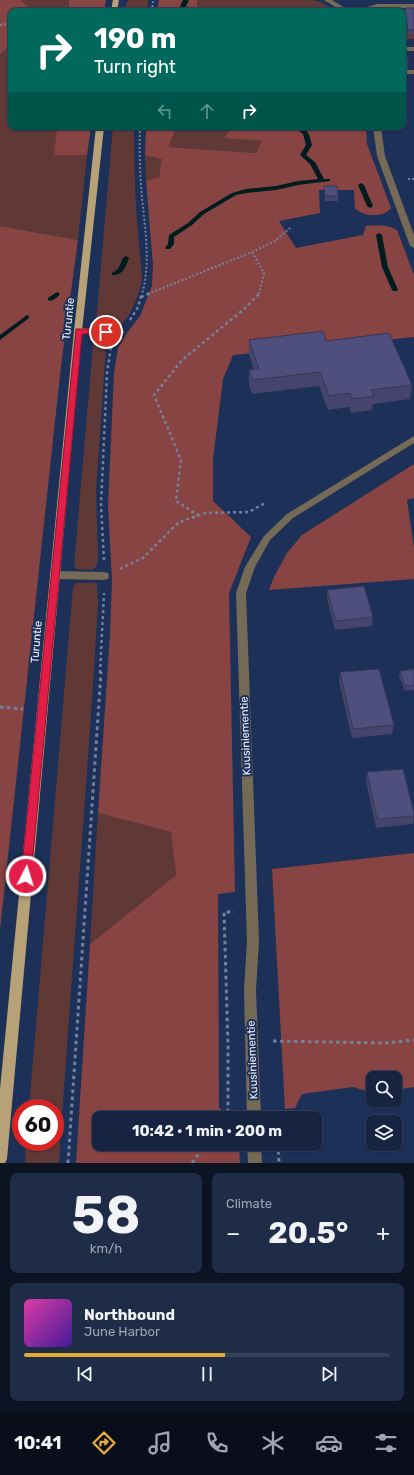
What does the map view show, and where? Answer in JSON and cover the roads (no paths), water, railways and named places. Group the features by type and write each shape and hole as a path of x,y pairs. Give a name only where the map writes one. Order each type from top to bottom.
{"main road":[{"name":"Turuntie","path":"0,1159 78,331 100,130"}],"street":[{"path":"327,0 342,8"},
{"path":"370,8 378,6 414,6"},
{"path":"377,130 381,156 414,246"},
{"path":"78,331 120,332"},
{"name":"Kuusiniementie","path":"254,1111 250,990 253,941 241,597 250,567 267,538 290,516 414,439"},
{"path":"55,575 104,576"},
{"path":"254,1151 255,1163"}],"waterway":[{"path":"184,8 183,6 186,0"},
{"path":"302,130 306,133 309,145 303,155 313,163 319,177 323,181"},
{"path":"323,181 328,180"},
{"path":"168,248 171,244 171,236 190,224 202,213 234,194 246,191 276,188 298,183 323,181"},
{"path":"361,185 370,206"},
{"path":"379,235 385,267 395,290"},
{"path":"114,274 121,270 126,258"},
{"path":"50,299 57,294"},
{"path":"0,338 27,317"}]}
